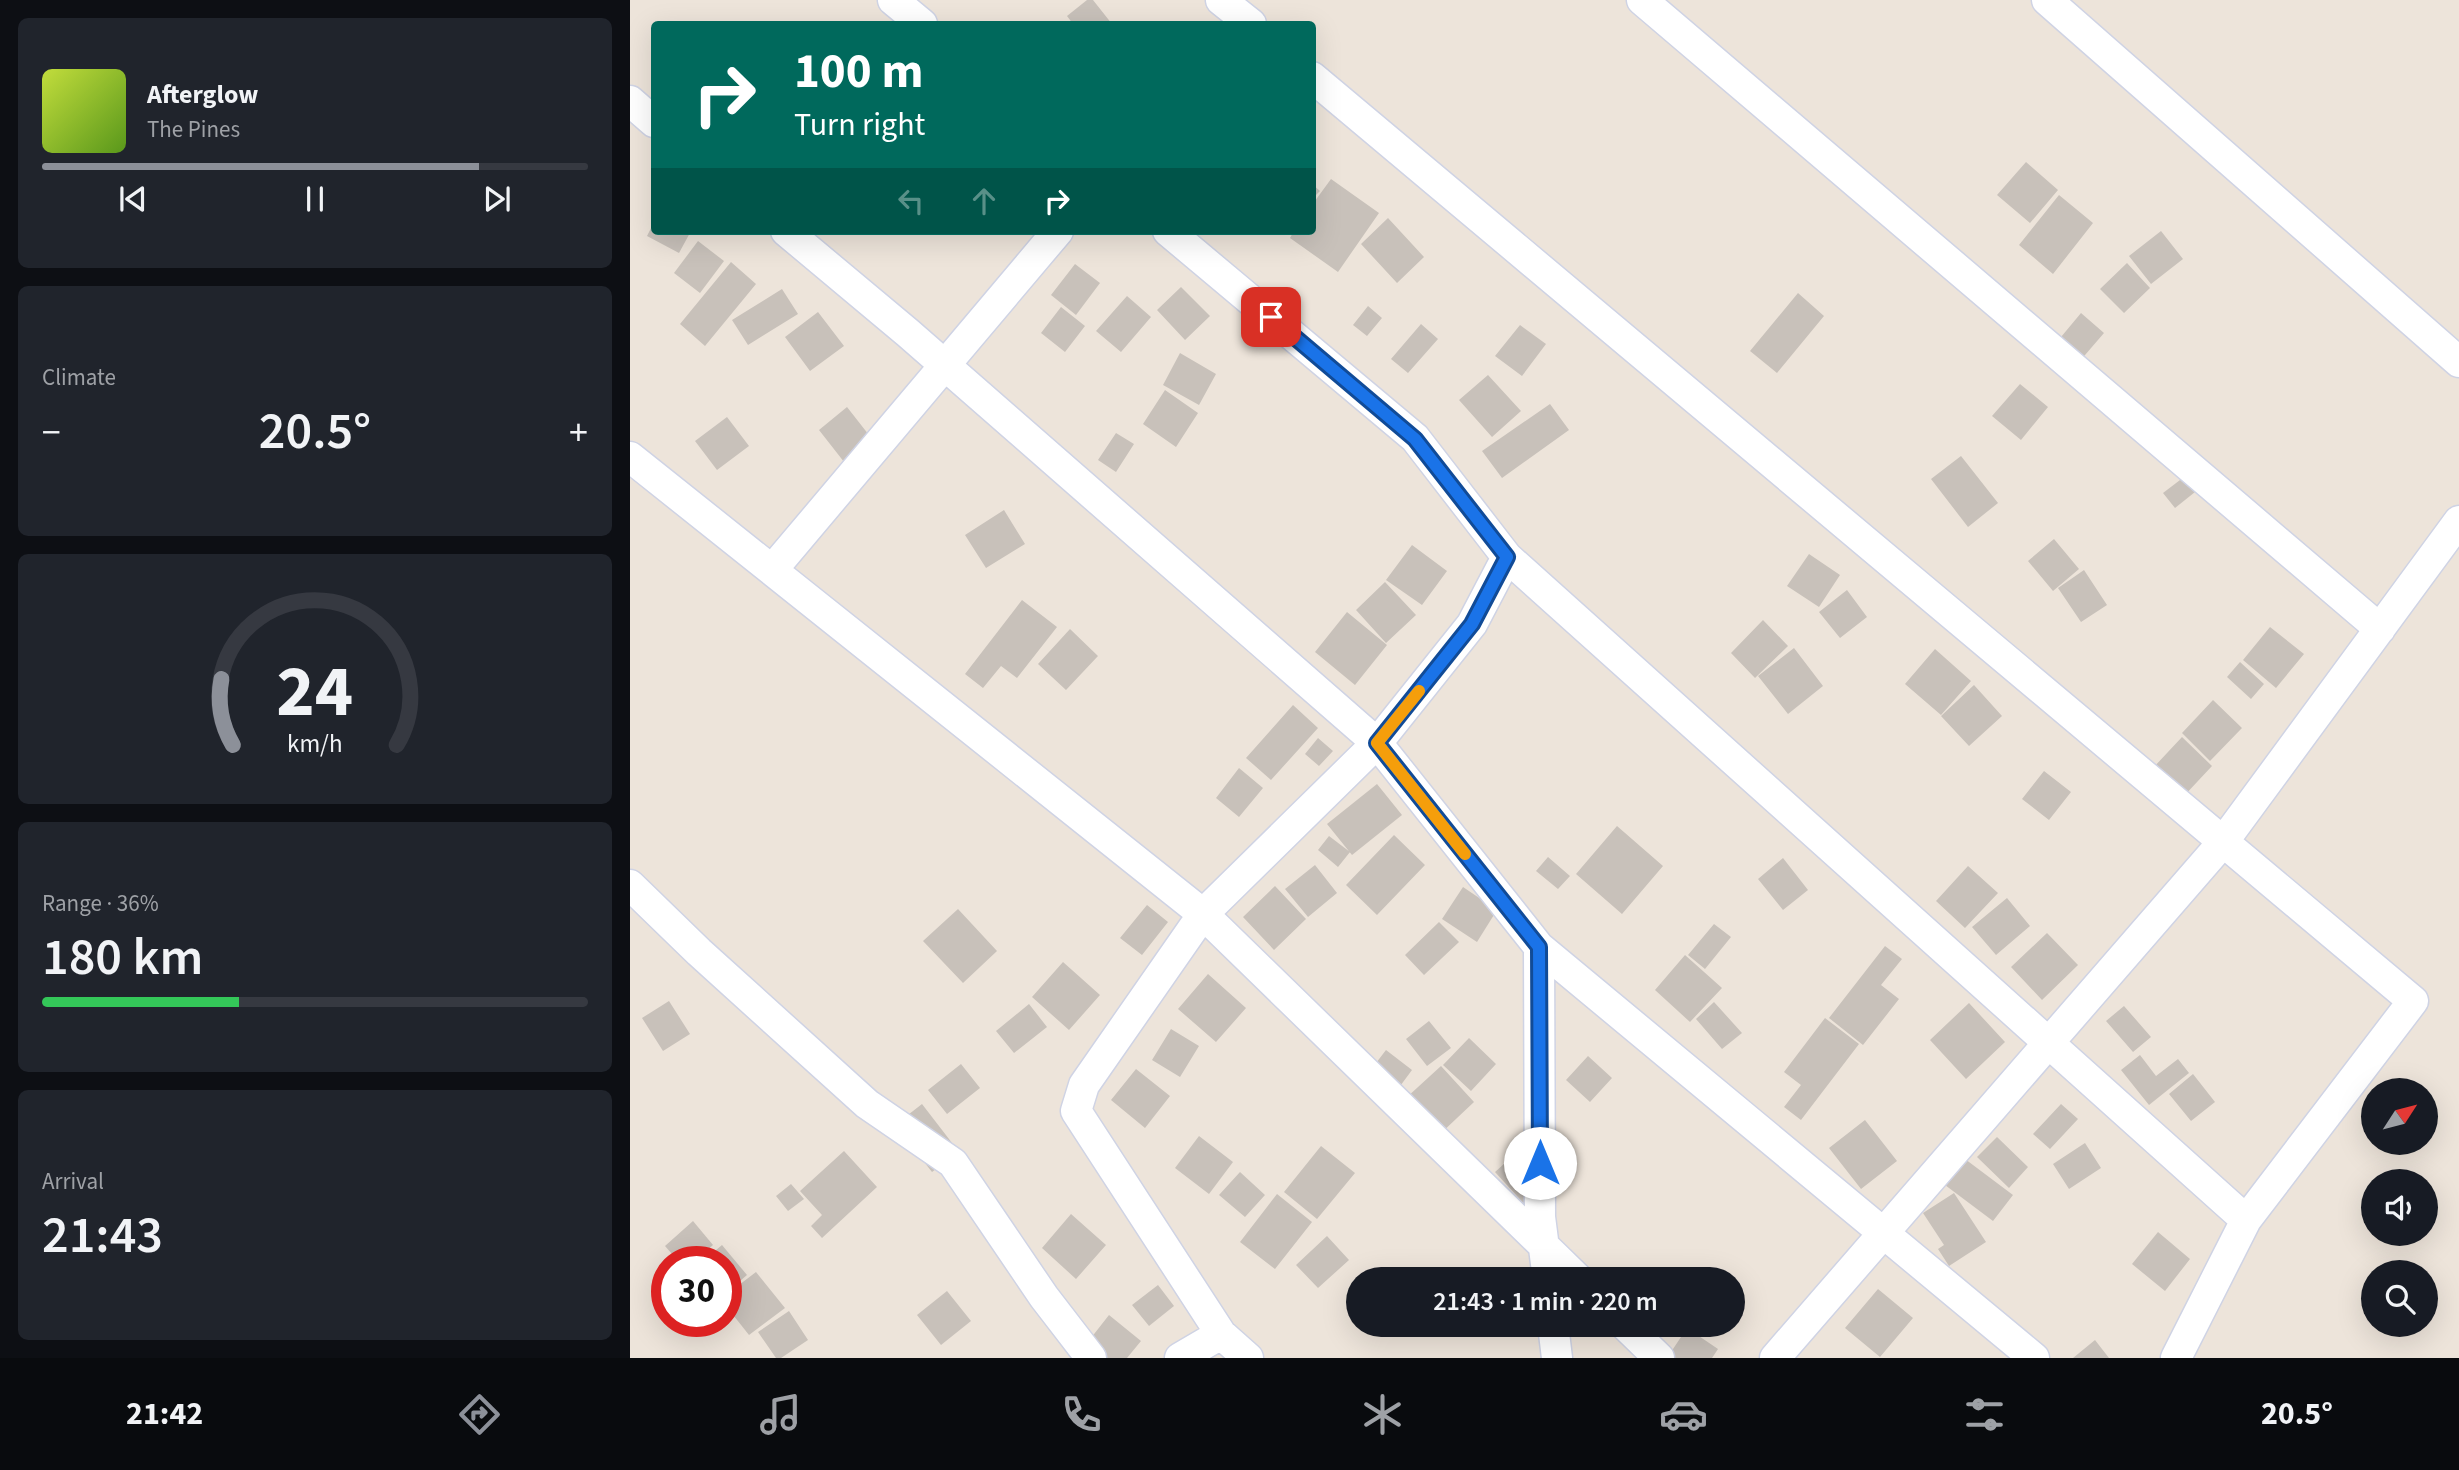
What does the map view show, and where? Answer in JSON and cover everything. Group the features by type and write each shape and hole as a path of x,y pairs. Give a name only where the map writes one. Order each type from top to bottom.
{"street":[{"path":"893,0 918,21"},
{"path":"1642,0 2380,629"},
{"path":"2047,0 2459,362"},
{"path":"1316,79 2413,1001 2246,1220 2176,1358"},
{"path":"630,101 651,119"},
{"path":"791,235 944,365 1377,743 1539,947 2034,1358"},
{"path":"772,570 1055,235"},
{"path":"1173,235 1415,439 1507,557 2246,1220"},
{"path":"630,457 1203,914 1566,1267"},
{"path":"1775,1358 2223,842 2459,521"},
{"path":"1248,1358 1221,1334 1076,1111 1084,1085 1203,914 1377,743 1472,624 1507,557"},
{"path":"630,886 867,1104 953,1163 1044,1297 1091,1358"},
{"path":"1539,947 1540,1217 1547,1267"},
{"path":"1180,1358 1221,1334"},
{"path":"1554,1337 1557,1358"},
{"path":"1637,1337 1659,1358"}],"building":[{"path":"1087,0 1093,0 1110,21 1071,21 1067,16"},
{"path":"2026,162 2058,190 2030,223 1997,195"},
{"path":"1331,179 1379,213 1338,272 1290,238 1292,235 1316,235 1316,200"},
{"path":"2059,195 2093,223 2053,274 2019,245"},
{"path":"1388,218 1424,257 1397,283 1361,244"},
{"path":"651,228 651,235 689,235 679,253 647,236"},
{"path":"2161,231 2183,259 2151,284 2129,256"},
{"path":"698,241 724,261 700,293 674,273"},
{"path":"731,262 756,284 705,346 680,324"},
{"path":"2127,263 2150,288 2124,313 2100,289"},
{"path":"1075,264 1100,283 1076,315 1051,295"},
{"path":"1181,287 1210,316 1185,340 1157,310"},
{"path":"782,289 798,314 748,345 732,320"},
{"path":"1798,293 1824,316 1777,373 1750,351"},
{"path":"1127,296 1151,317 1121,352 1096,331"},
{"path":"1368,306 1382,318 1367,336 1353,325"},
{"path":"1061,307 1085,326 1065,352 1041,333"},
{"path":"818,312 844,346 810,371 785,337"},
{"path":"2081,313 2104,333 2079,362 2056,343"},
{"path":"1421,324 1438,339 1408,373 1391,359"},
{"path":"1520,325 1546,344 1522,376 1495,356"},
{"path":"1180,353 1216,374 1199,405 1163,385"},
{"path":"1488,375 1521,411 1492,437 1459,400"},
{"path":"2020,384 2048,407 2021,440 1992,416"},
{"path":"1165,390 1198,413 1176,447 1143,424"},
{"path":"1550,404 1569,430 1502,478 1482,451"},
{"path":"847,407 876,444 848,467 819,430"},
{"path":"727,417 749,446 717,470 695,441"},
{"path":"1116,433 1134,444 1116,472 1098,460"},
{"path":"1961,456 1998,503 1968,527 1931,479"},
{"path":"2184,477 2195,492 2175,508 2163,493"},
{"path":"1004,510 1025,544 986,568 965,535"},
{"path":"2054,539 2079,569 2053,591 2028,561"},
{"path":"1412,545 1447,571 1422,605 1386,580"},
{"path":"1809,554 1840,575 1819,607 1787,586"},
{"path":"2084,570 2107,605 2081,622 2058,588"},
{"path":"1385,582 1416,615 1386,643 1356,610"},
{"path":"1847,590 1867,617 1840,638 1819,612"},
{"path":"1022,600 1057,627 1017,678 1001,666 983,688 965,674"},
{"path":"1347,612 1387,645 1355,685 1315,652"},
{"path":"1763,620 1788,646 1755,678 1731,653"},
{"path":"2270,627 2304,654 2276,688 2243,660"},
{"path":"1070,629 1098,656 1066,690 1038,664"},
{"path":"1794,648 1823,686 1788,714 1758,676"},
{"path":"1935,649 1971,681 1941,715 1905,684"},
{"path":"2240,662 2264,684 2251,699 2227,677"},
{"path":"1974,685 2002,716 1969,746 1941,716"},
{"path":"2213,700 2242,728 2210,761 2182,733"},
{"path":"1293,705 1318,728 1271,780 1246,758"},
{"path":"2182,737 2212,766 2183,797 2153,768"},
{"path":"1318,738 1333,751 1319,766 1305,754"},
{"path":"1239,768 1263,788 1239,817 1216,798"},
{"path":"2044,771 2071,792 2049,820 2022,799"},
{"path":"1377,784 1402,815 1352,855 1327,824"},
{"path":"1617,826 1663,866 1622,914 1576,874"},
{"path":"1394,835 1425,865 1377,915 1346,885"},
{"path":"1329,836 1350,852 1338,867 1318,850"},
{"path":"1548,857 1570,876 1558,889 1536,871"},
{"path":"1783,858 1808,890 1783,910 1758,879"},
{"path":"1315,865 1337,893 1308,917 1285,889"},
{"path":"1968,866 1998,893 1965,928 1936,901"},
{"path":"1275,886 1306,919 1274,950 1243,917"},
{"path":"1463,887 1497,910 1477,942 1442,919"},
{"path":"2007,898 2030,926 1996,955 1972,927"},
{"path":"1147,905 1168,922 1142,955 1120,938"},
{"path":"958,909 997,951 963,983 923,941"},
{"path":"1439,922 1459,942 1424,975 1405,955"},
{"path":"1714,924 1731,937 1705,969 1688,955"},
{"path":"2047,933 2078,965 2042,1000 2011,967"},
{"path":"1885,946 1902,959 1881,985 1899,999 1863,1045 1829,1018"},
{"path":"1685,955 1722,988 1690,1022 1655,990"},
{"path":"1063,962 1100,995 1069,1030 1032,997"},
{"path":"1208,974 1246,1008 1216,1042 1178,1009"},
{"path":"669,1001 690,1034 663,1051 642,1018"},
{"path":"1714,1002 1742,1033 1722,1049 1696,1019"},
{"path":"1969,1003 2005,1042 1966,1079 1930,1040"},
{"path":"1029,1004 1047,1027 1014,1053 996,1031"},
{"path":"2124,1006 2151,1037 2133,1052 2106,1021"},
{"path":"1825,1018 1859,1044 1801,1120 1784,1107 1801,1085 1784,1072"},
{"path":"1429,1021 1451,1048 1427,1066 1406,1039"},
{"path":"1171,1029 1199,1046 1180,1077 1152,1060"},
{"path":"1469,1038 1496,1064 1471,1091 1443,1065"},
{"path":"1386,1050 1412,1070 1389,1101 1363,1080"},
{"path":"2140,1055 2156,1076 2178,1059 2189,1073 2149,1105 2121,1070"},
{"path":"1588,1056 1612,1078 1590,1102 1566,1080"},
{"path":"961,1064 980,1088 947,1114 928,1090"},
{"path":"1441,1066 1474,1102 1439,1135 1406,1098"},
{"path":"1136,1069 1170,1096 1145,1128 1111,1100"},
{"path":"2193,1074 2215,1102 2191,1121 2169,1094"},
{"path":"922,1104 959,1152 932,1172 895,1125"},
{"path":"2061,1104 2078,1119 2050,1149 2033,1134"},
{"path":"1865,1120 1897,1161 1861,1189 1829,1148"},
{"path":"1199,1136 1233,1162 1209,1194 1175,1168"},
{"path":"1997,1137 2028,1167 2009,1188 1977,1157"},
{"path":"2085,1143 2101,1168 2069,1189 2053,1164"},
{"path":"1526,1144 1556,1177 1526,1206 1495,1172"},
{"path":"1321,1146 1355,1173 1317,1219 1284,1192"},
{"path":"844,1151 877,1187 822,1238 811,1226 822,1215 800,1191"},
{"path":"1965,1159 2013,1195 1993,1221 1945,1185"},
{"path":"1240,1172 1265,1195 1245,1217 1219,1195"},
{"path":"791,1184 804,1199 788,1211 776,1196"},
{"path":"1954,1193 1986,1242 1949,1266 1938,1249 1944,1245 1923,1213"},
{"path":"1277,1194 1312,1222 1275,1269 1240,1242"},
{"path":"1071,1214 1106,1245 1076,1279 1042,1248"},
{"path":"693,1221 713,1245 712,1246 665,1246"},
{"path":"2158,1232 2190,1259 2165,1291 2132,1264"},
{"path":"1327,1236 1349,1260 1318,1288 1296,1265"},
{"path":"756,1272 785,1308 749,1335 742,1326 742,1283"},
{"path":"1158,1285 1174,1306 1149,1326 1132,1305"},
{"path":"1878,1289 1913,1318 1880,1357 1845,1328"},
{"path":"947,1291 971,1321 941,1345 917,1315"},
{"path":"789,1311 808,1340 781,1358 776,1358 758,1332"},
{"path":"1109,1315 1141,1341 1127,1358 1087,1358 1080,1352"},
{"path":"1681,1337 1700,1337 1718,1349 1712,1358 1667,1358"},
{"path":"2095,1340 2109,1358 2073,1358"}],"slow traffic":[{"path":"1419,691 1377,743 1465,854"}],"route":[{"path":"1271,317 1415,439 1507,557 1472,624 1377,743 1539,947 1540,1163"}]}
